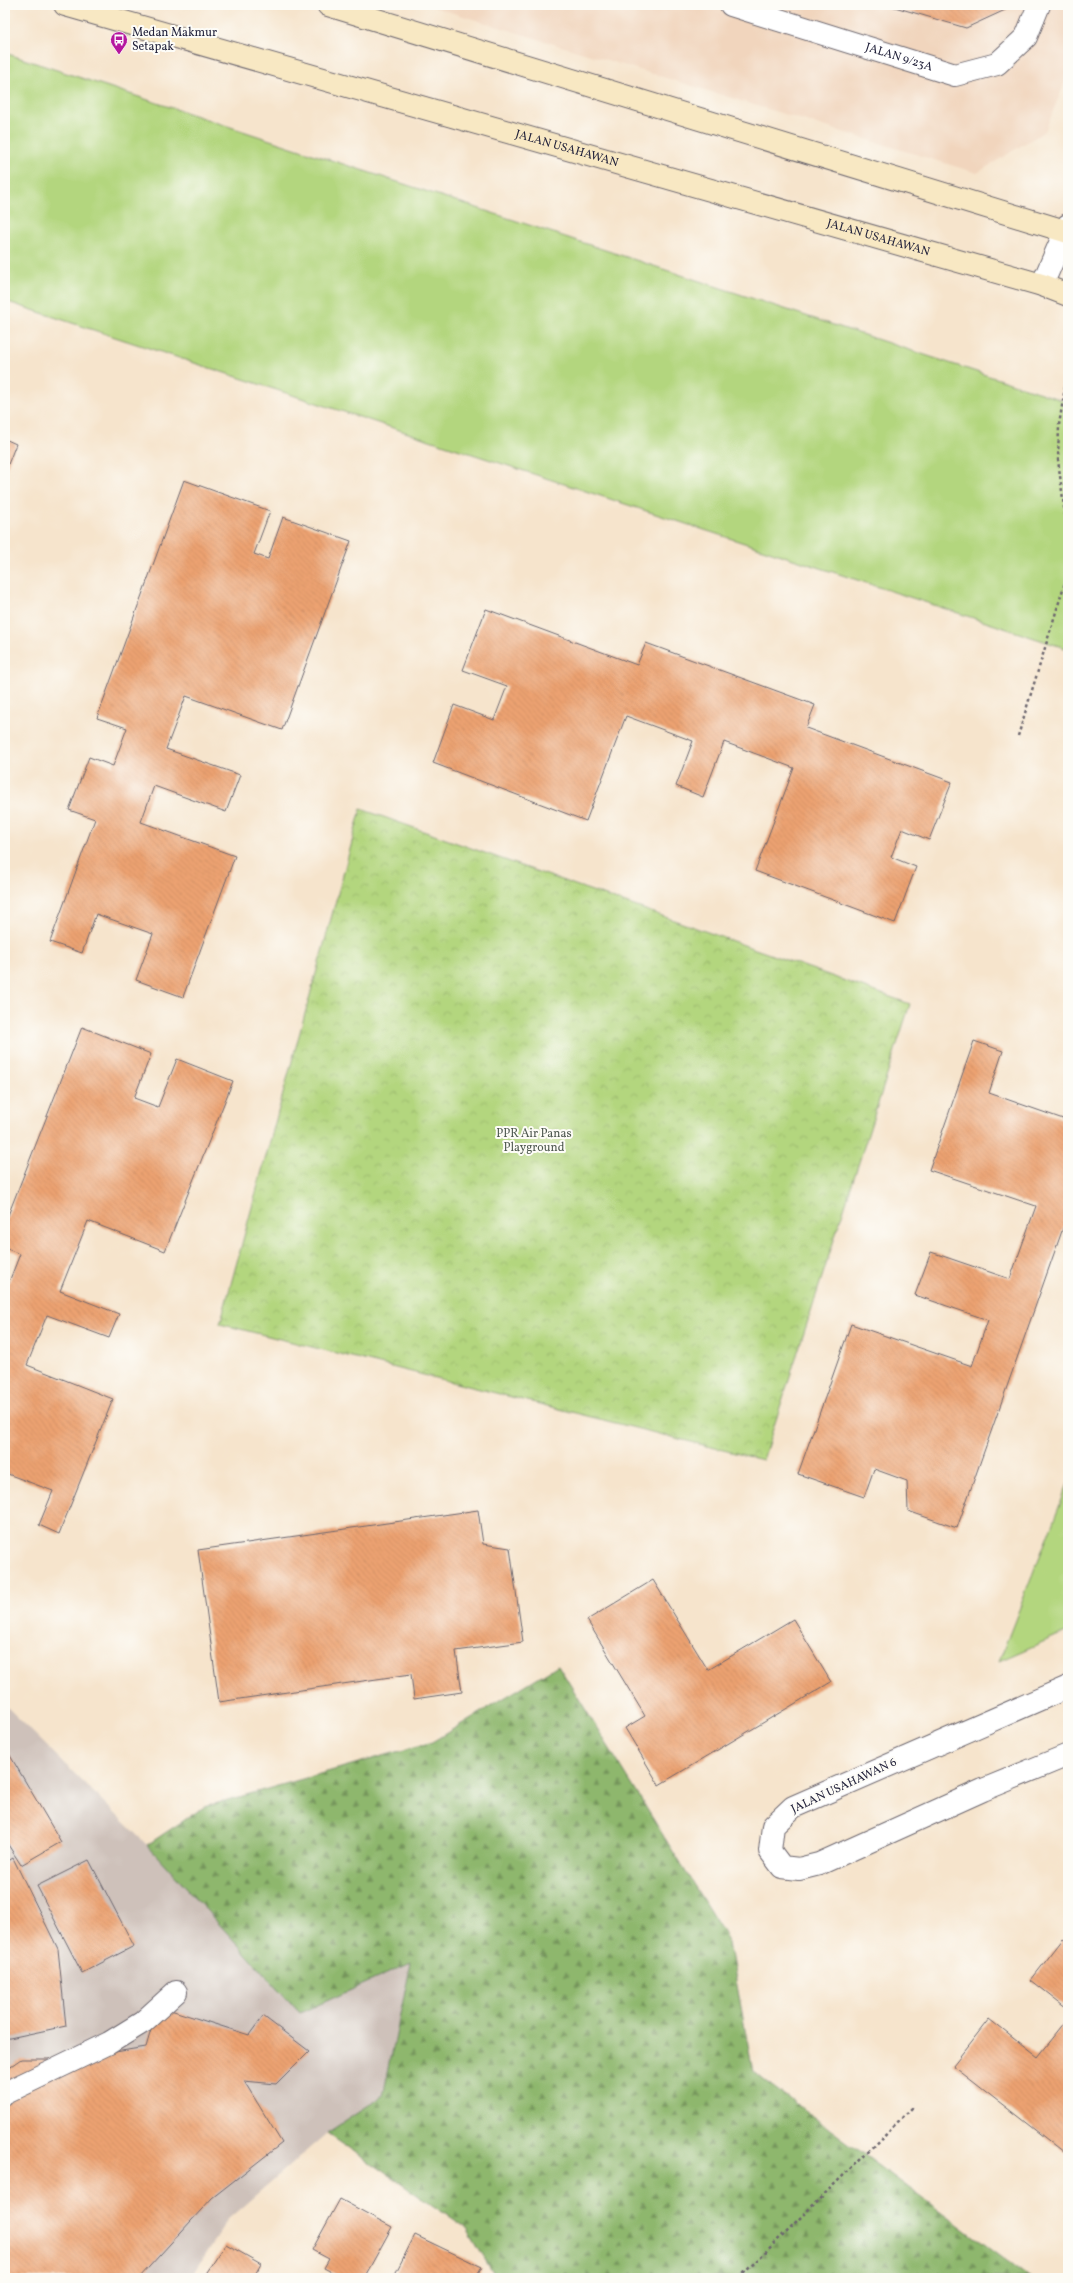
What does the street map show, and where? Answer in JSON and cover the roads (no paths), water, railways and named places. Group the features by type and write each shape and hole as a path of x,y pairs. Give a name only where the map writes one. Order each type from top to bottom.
{"street":[{"name":"JALAN USAHAWAN","path":"65,5 1042,285 1068,295"},
{"path":"328,5 1067,229 1042,285"},
{"name":"JALAN 9/23A","path":"731,5 956,75 997,64 1026,37 1040,5"},
{"name":"JALAN USAHAWAN 6","path":"1068,1688 792,1807 772,1826 770,1851 782,1867 799,1869 819,1864 982,1790 1068,1755"},
{"path":"5,2093 109,2043 143,2022 176,1992"}],"place":[{"name":"Medan Makmur Setapak","path":"119,55"}],"park label":[{"name":"PPR Air Panas Playground","path":"534,1141"}]}
